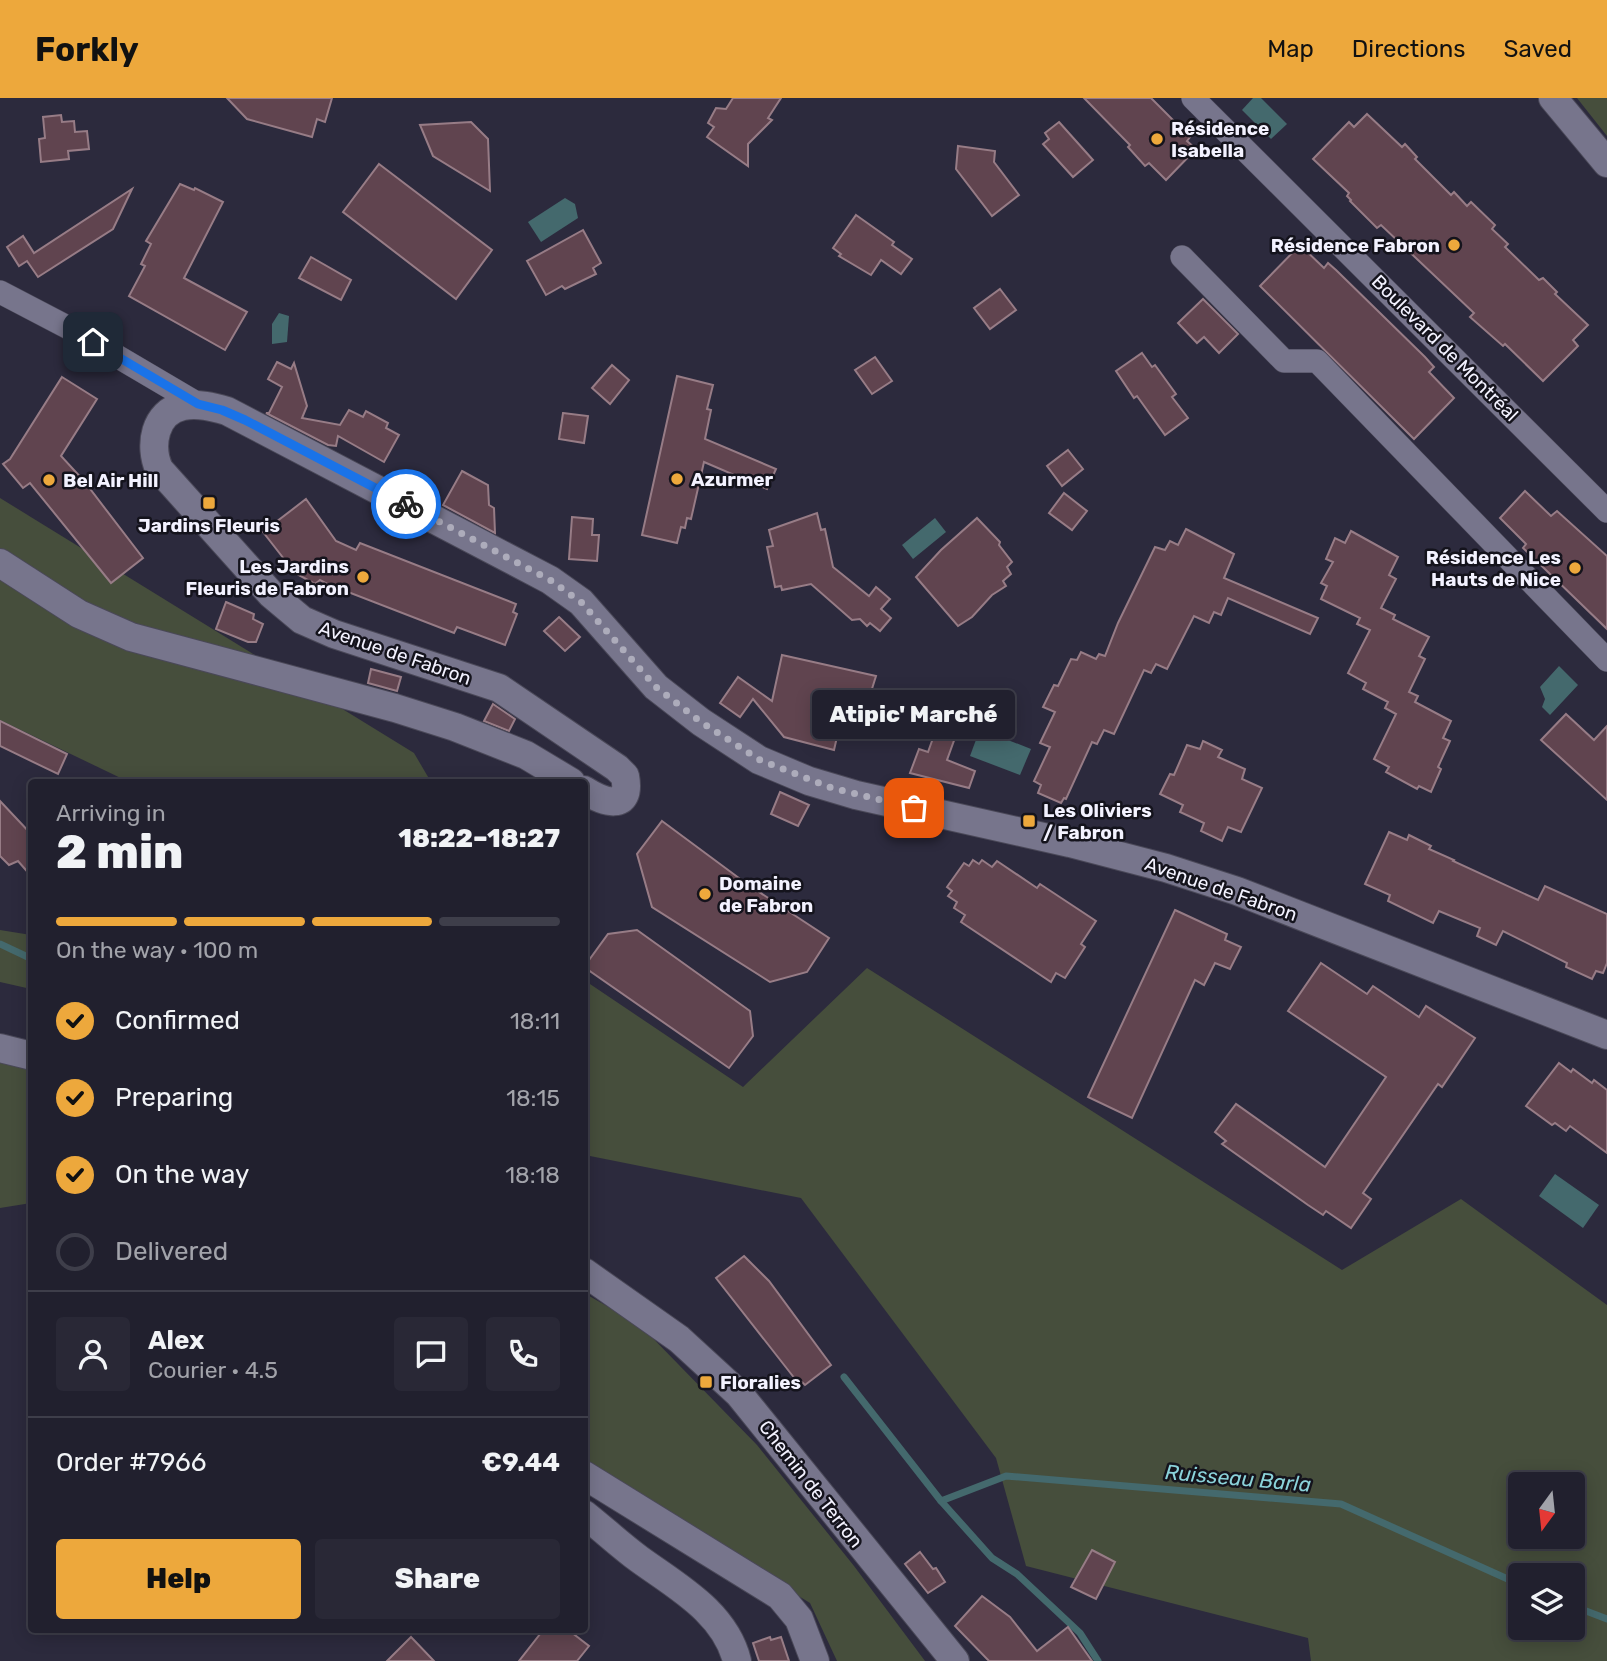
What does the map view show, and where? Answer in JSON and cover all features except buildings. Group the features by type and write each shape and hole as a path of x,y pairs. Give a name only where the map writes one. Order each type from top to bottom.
{"street":[{"name":"Boulevard de Montréal","path":"1193,98 1607,510"},
{"path":"1553,98 1607,163"},
{"path":"1182,257 1284,361 1317,361 1607,660"},
{"path":"0,292 69,328 198,404"},
{"name":"Avenue de Fabron","path":"588,792 613,803 625,793 625,776 499,688 334,634 302,620 271,593 159,469 154,457 156,429 163,417 181,406 198,404 222,410 550,580 581,602 656,687 701,722 760,760 856,795 1166,867 1237,891 1607,1035"},
{"path":"0,563 79,614 131,636 455,727 526,755 566,779"},
{"path":"0,1048 28,1055"},
{"name":"Chemin de Terron","path":"588,1275 679,1339 739,1394 955,1661"},
{"path":"588,1477 780,1596 799,1619 815,1661"},
{"path":"588,1517 638,1558 684,1588 722,1628 737,1661"}],"shaded area":[{"path":"1253,98 1261,98 1287,124 1271,139 1242,110"},
{"path":"1577,98 1607,98 1607,136"},
{"path":"565,198 575,204 578,218 541,242 528,222"},
{"path":"279,313 289,316 287,342 272,344 272,324"},
{"path":"0,498 414,753 429,779 123,779 0,720"},
{"path":"935,518 946,532 913,559 902,545"},
{"path":"1559,666 1578,685 1550,715 1542,707 1545,699 1540,687"},
{"path":"980,729 1031,749 1020,775 970,756"},
{"path":"0,930 28,935 28,988 0,982"},
{"path":"867,968 1342,1270 1461,1199 1607,1305 1607,1661 1311,1661 1308,1638 1026,1566 996,1458 801,1198 588,1156 588,983 743,1087"},
{"path":"0,1060 28,1067 28,1203 0,1208"},
{"path":"1555,1174 1599,1205 1583,1228 1539,1196"},
{"path":"588,1295 640,1325 757,1445 854,1566 925,1661 837,1661 810,1603 588,1467"}],"waterway":[{"name":"Ruisseau Barla","path":"0,944 28,957"},
{"name":"Ruisseau Barla","path":"844,1377 941,1501 1006,1476 1341,1504 1508,1579"},
{"name":"Ruisseau Barla","path":"941,1501 992,1558 1017,1574 1080,1633 1098,1661"},
{"name":"Ruisseau Barla","path":"1585,1611 1607,1619"}],"way so far":[{"path":"406,504 550,580 581,602 656,687 701,722 760,760 832,788 914,808"}],"place":[{"name":"Résidence Isabella","path":"1157,139"},
{"name":"Résidence Fabron","path":"1454,245"},
{"name":"Azurmer","path":"677,479"},
{"name":"Bel Air Hill","path":"49,480"},
{"name":"Jardins Fleuris","path":"209,503"},
{"name":"Résidence Les Hauts de Nice","path":"1575,568"},
{"name":"Les Jardins Fleuris de Fabron","path":"363,577"},
{"name":"Atipic' Marché","path":"914,808"},
{"name":"Les Oliviers / Fabron","path":"1029,821"},
{"name":"Domaine de Fabron","path":"705,894"},
{"name":"Floralies","path":"706,1382"}],"route":[{"path":"93,342 198,404 245,420 406,504"}]}
